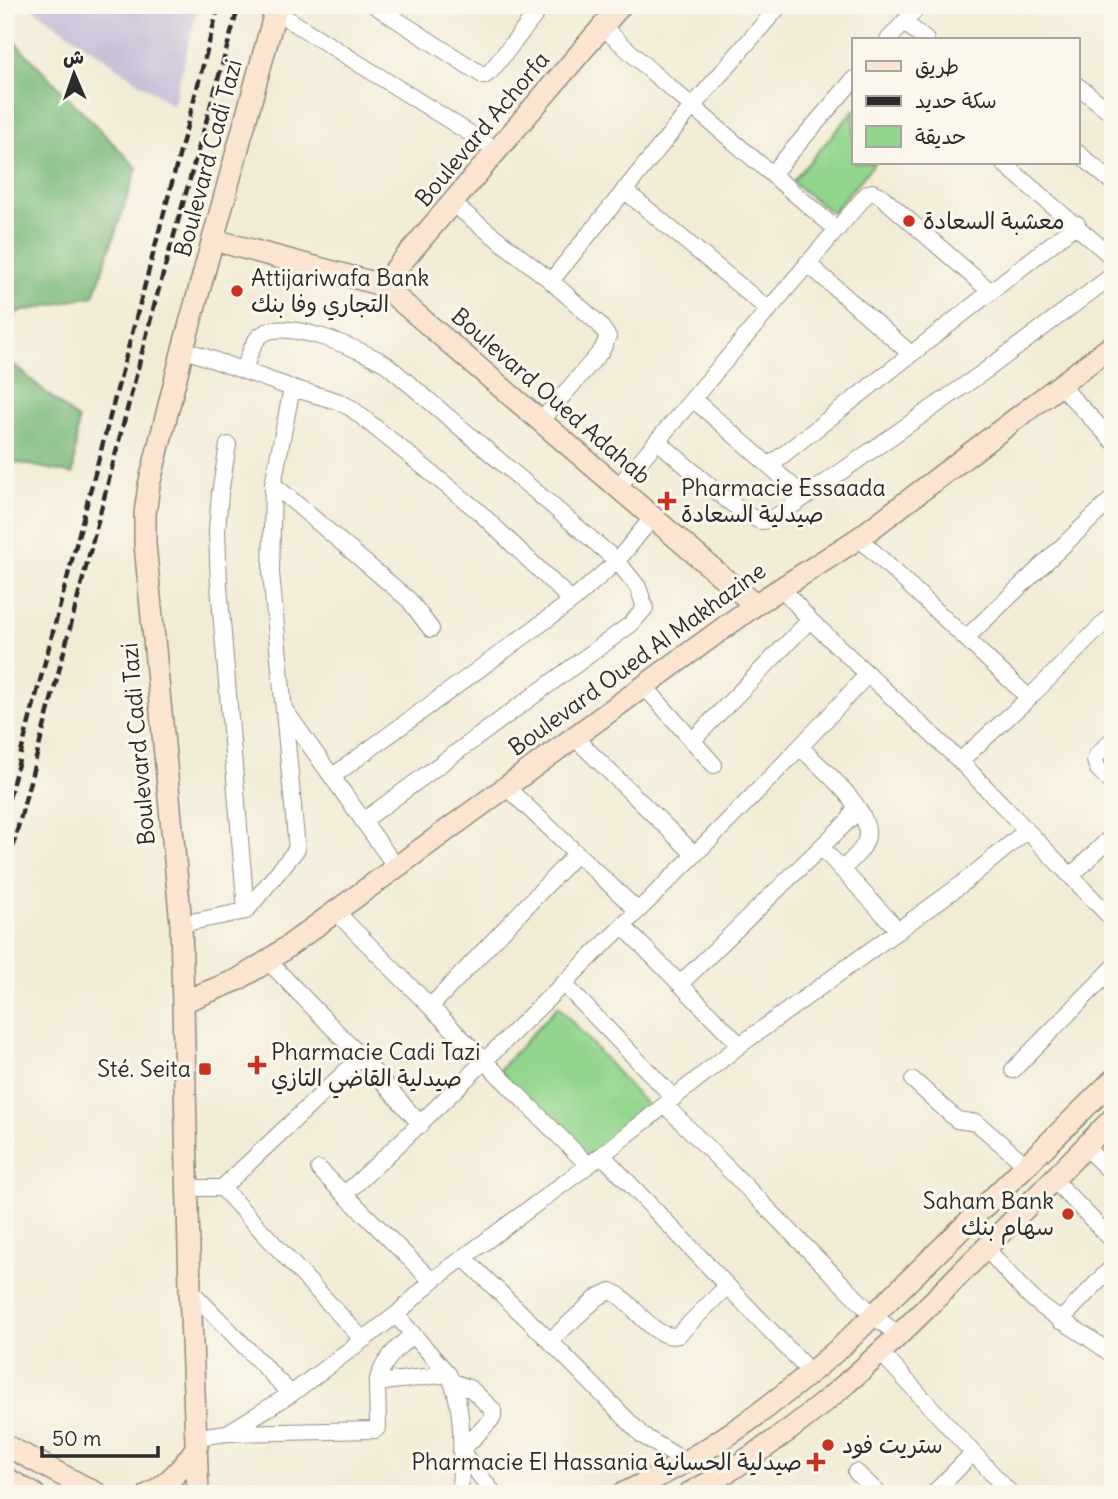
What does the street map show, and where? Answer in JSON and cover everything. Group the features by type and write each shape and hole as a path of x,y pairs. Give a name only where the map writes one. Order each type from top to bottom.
{"street":[{"path":"374,5 484,76 491,71 543,5"},
{"name":"Boulevard Achorfa","path":"382,285 621,5"},
{"path":"551,281 692,107 780,5"},
{"path":"890,38 920,5"},
{"path":"276,8 498,151"},
{"name":"Boulevard Cadi Tazi","path":"198,1494 181,924 145,544 145,514 149,485 183,349 276,8"},
{"path":"904,22 924,38"},
{"path":"603,27 692,107 836,229"},
{"path":"772,174 852,81"},
{"path":"1080,88 1113,114"},
{"path":"1080,155 1113,183"},
{"path":"1004,164 1077,224 1113,258"},
{"path":"624,190 769,310"},
{"path":"617,488 867,194 876,193 991,292"},
{"path":"453,204 551,281 599,324 608,337 602,351 542,420"},
{"path":"770,465 1077,224"},
{"name":"Boulevard Oued Adahab","path":"214,240 382,285 755,605"},
{"path":"807,263 911,354"},
{"path":"658,441 752,517 761,521 772,518 985,371 1113,275"},
{"path":"244,371 252,348 259,337 268,331 299,331 367,353 386,364 617,561 638,587 645,608 631,624 363,821"},
{"name":"Boulevard Oued Al Makhazine","path":"184,1002 237,980 268,961 755,605 859,538 1113,345"},
{"path":"183,349 351,408 478,511 572,601"},
{"path":"1059,384 1113,441"},
{"path":"181,924 246,911 297,849 271,573 273,484 292,388"},
{"path":"694,400 805,497"},
{"path":"228,446 217,531 219,586 246,911"},
{"path":"273,484 409,600 431,629"},
{"path":"967,637 1113,498"},
{"path":"333,776 572,601 617,561 652,518"},
{"path":"859,538 1029,698"},
{"path":"781,587 810,620 960,761 1113,920"},
{"path":"960,761 1029,698 1113,614"},
{"path":"692,741 810,620"},
{"path":"346,1193 421,1125 623,926 800,748 868,674"},
{"path":"645,687 714,765"},
{"path":"283,708 396,867"},
{"path":"574,737 694,854"},
{"path":"1113,739 1097,755 1095,761 1098,769 1113,784"},
{"path":"800,748 847,792 866,825 864,845 842,870"},
{"path":"505,786 638,911"},
{"path":"680,984 850,819 855,806"},
{"path":"149,1494 178,1474 197,1447 227,1433 292,1394 396,1315 432,1281 602,1155 740,1045 899,931 1027,831"},
{"path":"1072,876 1113,835"},
{"path":"821,847 899,931"},
{"path":"430,1006 577,853"},
{"path":"336,912 588,1165"},
{"path":"623,926 740,1045"},
{"path":"268,961 421,1125"},
{"path":"1013,1070 1113,968"},
{"path":"564,984 670,1101 873,1315 899,1336"},
{"path":"188,1188 222,1188 360,1057"},
{"path":"913,1080 957,1120 977,1123 1027,1166"},
{"path":"622,1494 687,1462 761,1414 811,1373 1113,1080"},
{"path":"688,1494 716,1488 807,1418 881,1353 1113,1118"},
{"path":"1085,1147 1113,1174"},
{"path":"602,1155 811,1373"},
{"path":"319,1169 432,1281"},
{"path":"1053,1179 1113,1241"},
{"path":"222,1188 363,1340"},
{"path":"985,1248 1037,1303 1113,1356"},
{"path":"464,1258 643,1436 687,1462"},
{"path":"1060,1321 1113,1266"},
{"path":"550,1341 598,1297 611,1290 661,1334 669,1337 678,1335 726,1287"},
{"path":"190,1290 292,1394"},
{"path":"396,1315 451,1378 471,1389 493,1410 490,1421 461,1451"},
{"path":"227,1433 375,1430 380,1368 413,1334"},
{"path":"881,1353 1011,1494"},
{"path":"377,1383 451,1378"},
{"path":"451,1378 458,1411 460,1494"},
{"path":"5,1445 98,1494"},
{"path":"197,1447 216,1494"},
{"path":"461,1451 494,1494"},
{"path":"933,1494 972,1454"},
{"path":"856,1472 875,1492"},
{"path":"5,1478 34,1494"}],"shaded area":[{"path":"28,5 198,5 173,106"}],"green space":[{"path":"5,32 137,168 94,296 15,313 5,336"},
{"path":"852,112 852,164 874,164 832,213 792,182"},
{"path":"5,357 78,420 73,474 5,460"},
{"path":"558,1006 651,1110 584,1160 499,1070"}],"railway":[{"path":"5,813 219,5"},
{"path":"5,877 156,299 239,5"}],"place":[{"name":"معشبة السعادة","path":"909,221"},
{"name":"Attijariwafa Bank التجاري وفا بنك","path":"237,291"},
{"name":"Pharmacie Essaada صيدلية السعادة","path":"667,501"},
{"name":"Pharmacie Cadi Tazi صيدلية القاضي التازي","path":"257,1065"},
{"name":"Sté. Seita","path":"205,1069"},
{"name":"Saham Bank سهام بنك","path":"1068,1214"},
{"name":"ستريت فود","path":"828,1445"},
{"name":"Pharmacie El Hassania صيدلية الحسانية","path":"816,1462"}]}
